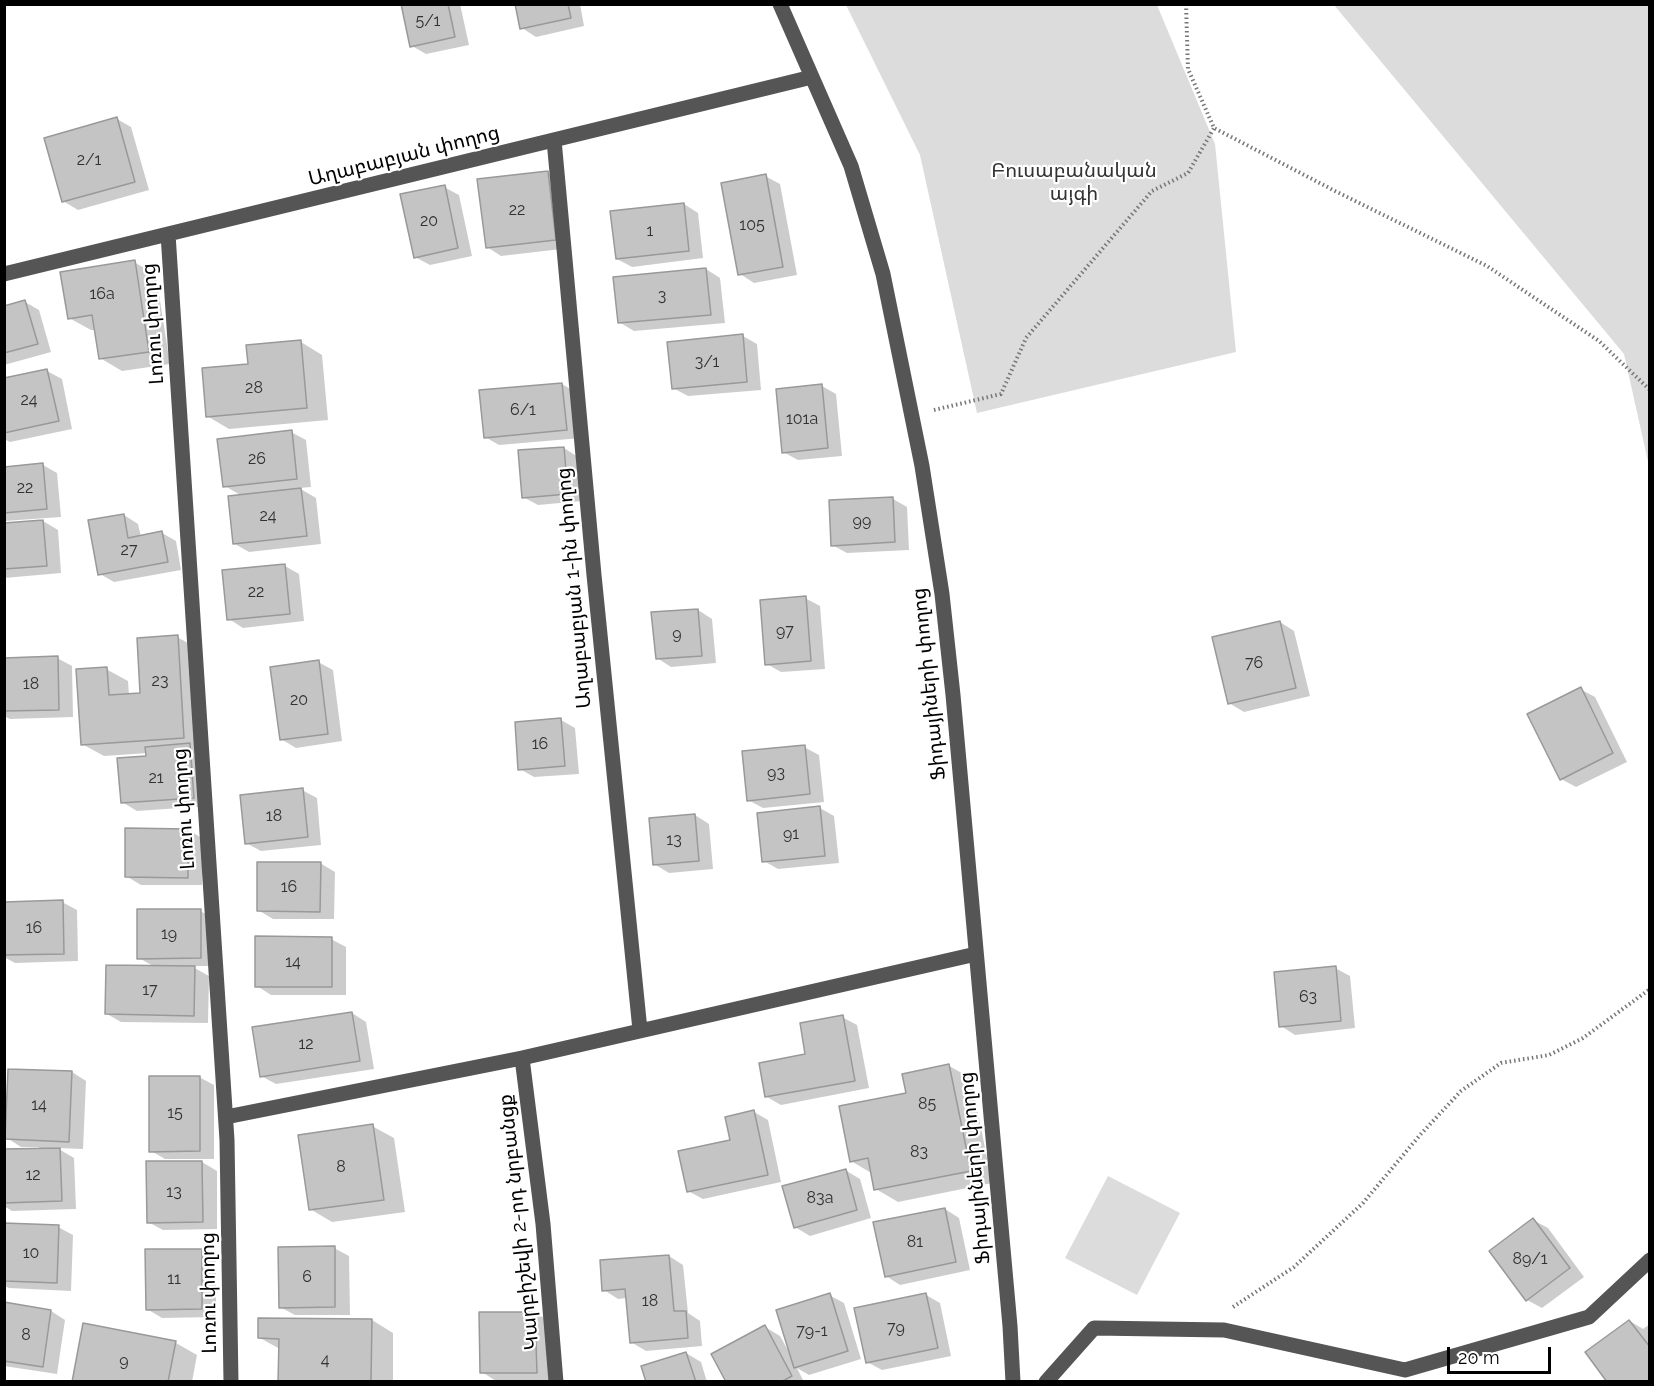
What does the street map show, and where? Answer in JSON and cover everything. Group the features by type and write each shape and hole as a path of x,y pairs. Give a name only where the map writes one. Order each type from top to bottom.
{"street":[{"name":"Ֆիդայիների փողոց","path":"780,4 851,166 883,274 912,416 942,594 1010,1326 1013,1382"},
{"name":"Աղաբաբյան փողոց","path":"4,274 812,77"},
{"name":"Աղաբաբյան 1-ին փողոց","path":"555,140 590,540 640,1030"},
{"name":"Լոռու փողոց","path":"168,234 226,1117 231,1382"},
{"path":"226,1117 522,1058 976,954"},
{"name":"Կարբիշեվի 2-րդ նրբանցք","path":"522,1058 543,1224 556,1382"},
{"path":"1046,1382 1094,1328 1224,1330 1405,1370 1589,1317 1650,1260"}],"path":[{"path":"1186,4 1188,69 1214,128 1487,266 1599,341 1650,390"},
{"path":"912,416 1001,394 1026,338 1152,191 1188,173 1214,128"},
{"path":"1198,1330 1294,1267 1363,1203 1420,1135 1461,1091 1501,1064 1549,1055 1583,1038 1650,989"}],"green space":[{"name":"Բուսաբանական այգի","path":"846,5 1157,5 1215,144 1236,352 977,413 920,155"},
{"path":"1334,5 1649,5 1649,466 1624,354"},
{"path":"1108,1176 1180,1213 1137,1295 1065,1258"}],"building":[{"path":"401,4 448,4 455,37 410,47"},
{"path":"515,4 568,4 571,18 520,29"},
{"path":"117,117 135,182 62,202 44,138"},
{"path":"548,171 556,240 486,248 477,179"},
{"path":"766,174 783,267 738,275 721,183"},
{"path":"445,185 458,248 414,258 400,194"},
{"path":"684,203 689,251 616,259 610,211"},
{"path":"135,260 149,352 99,359 92,315 68,319 60,272"},
{"path":"706,268 711,315 618,323 613,277"},
{"path":"25,300 38,344 4,353 4,306"},
{"path":"743,334 747,382 672,389 667,342"},
{"path":"301,340 307,408 206,417 202,368 248,364 246,345"},
{"path":"47,369 59,421 4,433 4,378"},
{"path":"562,383 567,430 484,438 479,390"},
{"path":"822,384 828,448 782,453 776,389"},
{"path":"292,430 297,479 223,487 217,439"},
{"path":"564,447 568,494 522,498 518,450"},
{"path":"43,463 47,509 4,513 4,467"},
{"path":"301,488 307,536 233,544 228,496"},
{"path":"893,497 895,542 831,546 829,500"},
{"path":"124,514 128,538 162,531 168,562 98,575 88,520"},
{"path":"43,520 47,566 4,569 4,523"},
{"path":"285,564 290,614 227,620 222,570"},
{"path":"806,596 811,661 765,665 760,600"},
{"path":"698,609 702,656 656,659 651,612"},
{"path":"1280,621 1296,688 1228,704 1212,637"},
{"path":"178,635 184,738 81,745 76,669 107,667 109,695 140,693 137,638"},
{"path":"58,656 59,710 4,711 4,658"},
{"path":"319,660 328,734 280,740 270,667"},
{"path":"1581,687 1613,753 1560,780 1527,714"},
{"path":"561,718 565,766 518,770 515,722"},
{"path":"190,743 194,798 121,803 117,758 146,756 145,747"},
{"path":"805,745 810,794 747,801 742,751"},
{"path":"303,788 308,837 245,844 240,795"},
{"path":"820,806 825,856 762,862 757,813"},
{"path":"695,814 699,861 653,865 649,818"},
{"path":"125,828 188,829 188,878 125,877"},
{"path":"257,862 321,862 320,912 257,911"},
{"path":"63,900 64,954 4,955 4,902"},
{"path":"137,909 201,909 201,958 137,959"},
{"path":"255,936 332,937 332,987 255,987"},
{"path":"106,965 195,966 194,1016 105,1014"},
{"path":"1336,966 1341,1021 1279,1027 1274,972"},
{"path":"352,1012 360,1061 260,1077 252,1027"},
{"path":"843,1015 855,1081 765,1097 759,1063 805,1054 800,1023"},
{"path":"949,1064 971,1171 874,1190 868,1158 850,1162 839,1106 906,1093 902,1074"},
{"path":"8,1069 72,1071 69,1142 5,1139"},
{"path":"149,1076 200,1076 200,1151 149,1152"},
{"path":"754,1110 768,1175 687,1192 678,1151 730,1140 725,1117"},
{"path":"373,1124 384,1200 309,1210 298,1135"},
{"path":"60,1148 62,1201 4,1203 4,1149"},
{"path":"146,1161 202,1161 203,1222 147,1223"},
{"path":"846,1169 857,1210 794,1228 782,1186"},
{"path":"945,1208 956,1262 885,1277 873,1222"},
{"path":"1533,1218 1570,1268 1526,1301 1489,1251"},
{"path":"4,1223 59,1225 57,1283 4,1281"},
{"path":"335,1246 335,1307 279,1308 278,1247"},
{"path":"145,1249 202,1249 202,1309 146,1310"},
{"path":"669,1255 674,1311 686,1311 688,1338 630,1343 625,1289 602,1291 600,1260"},
{"path":"830,1293 848,1351 794,1368 776,1310"},
{"path":"926,1293 938,1348 866,1363 854,1308"},
{"path":"4,1302 51,1310 43,1367 4,1361"},
{"path":"479,1312 535,1312 537,1373 480,1373"},
{"path":"258,1318 372,1319 371,1382 278,1382 279,1339 258,1338"},
{"path":"1629,1320 1650,1347 1650,1382 1607,1382 1585,1352"},
{"path":"83,1323 176,1341 168,1382 72,1382"},
{"path":"765,1325 792,1376 781,1382 726,1382 711,1354"},
{"path":"686,1352 696,1382 646,1382 641,1366"}]}
